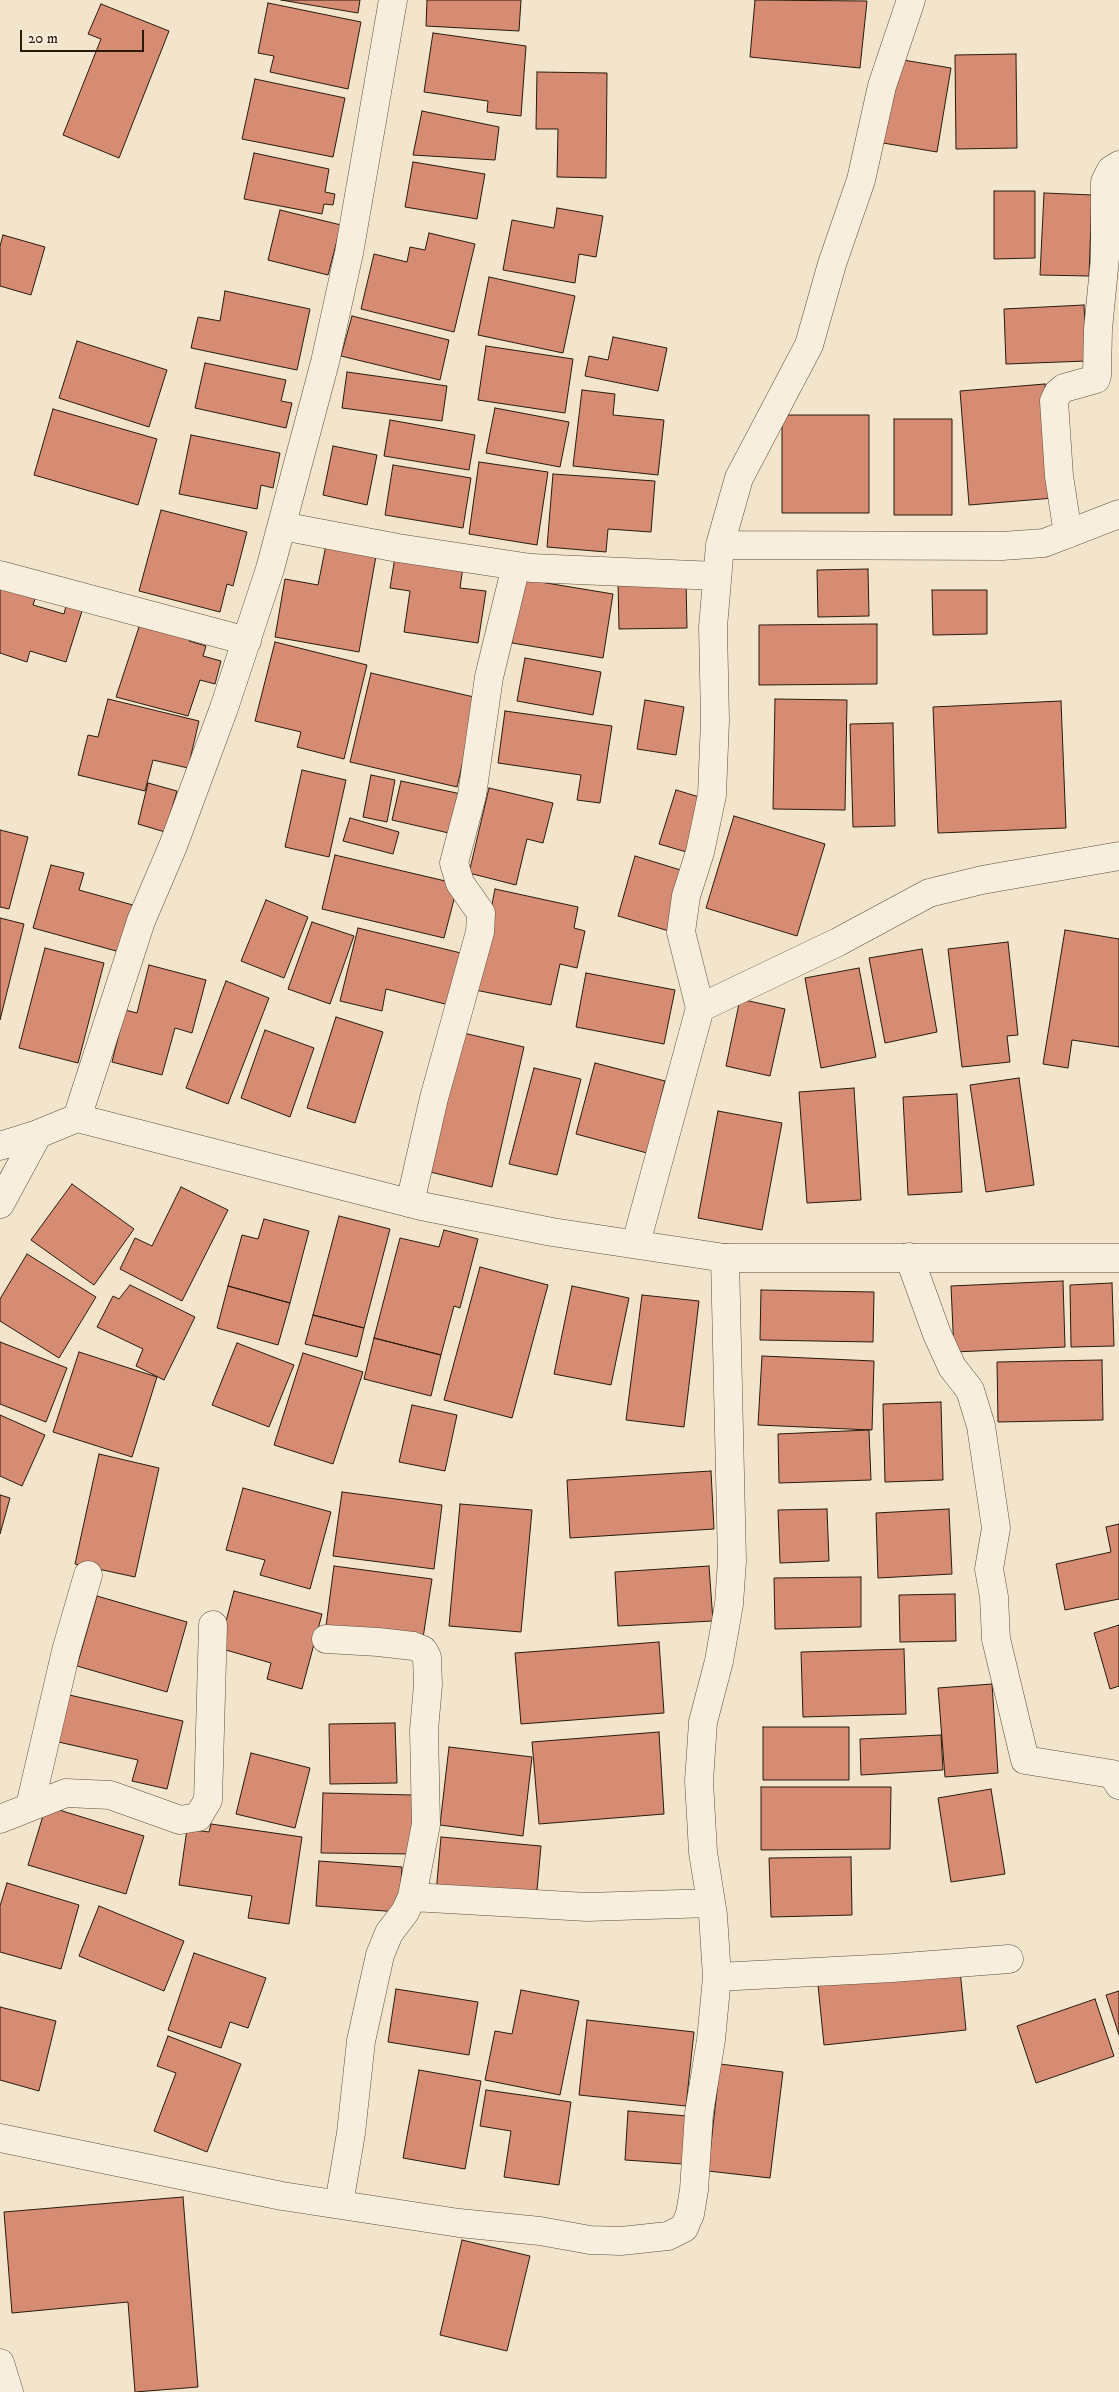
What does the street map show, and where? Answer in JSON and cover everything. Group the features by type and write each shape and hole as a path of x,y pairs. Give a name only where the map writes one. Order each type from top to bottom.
{"street":[{"path":"77,1118 138,930 177,837 246,641 282,526 325,362 347,262 393,0"},
{"path":"636,1243 700,1008 681,932 686,896 700,852 712,795 716,720 713,627 720,545 739,478 809,346 832,264 860,180 882,86 912,0"},
{"path":"1068,534 1058,476 1054,401 1058,393 1064,388 1096,379 1098,375 1098,329 1105,258 1105,182 1111,170 1119,165"},
{"path":"720,545 1002,546 1044,543 1119,514"},
{"path":"282,526 398,548 516,566 717,576"},
{"path":"410,1203 434,1098 480,932 481,913 460,883 454,863 472,795 490,677 516,566"},
{"path":"0,575 246,641"},
{"path":"700,1008 838,942 928,893 982,880 1119,856"},
{"path":"0,1146 38,1134 77,1118 410,1203 552,1232 636,1243 724,1258 1119,1258"},
{"path":"0,1204 38,1134"},
{"path":"908,1257 937,1334 952,1367 970,1390 981,1426 996,1528 989,1568 994,1597 996,1639 1025,1760 1112,1774 1119,1785"},
{"path":"0,2138 282,2196 459,2223 540,2231 590,2240 621,2241 668,2236 684,2228 690,2214 694,2190 699,2113 711,2040 717,1977 711,1903 703,1852 700,1780 703,1722 719,1661 730,1604 732,1561 724,1258"},
{"path":"30,1806 66,1651 88,1575"},
{"path":"0,1818 66,1793 110,1795 180,1820 198,1817 208,1800 213,1625"},
{"path":"326,1639 413,1646 423,1650 427,1657 424,1730 426,1824 412,1897 405,1912 389,1933 380,1955 361,2041 355,2100 339,2204"},
{"path":"412,1897 587,1907 711,1903"},
{"path":"717,1977 892,1968 1009,1958"},
{"path":"0,2364 9,2392"}],"building":[{"path":"281,0 360,0 358,13"},
{"path":"427,0 521,0 519,31 426,26"},
{"path":"755,0 867,1 860,68 750,57"},
{"path":"268,3 361,22 348,89 270,72 274,56 258,53"},
{"path":"101,4 169,31 119,158 63,135 101,39 88,34"},
{"path":"433,33 526,46 521,116 487,112 488,101 424,92"},
{"path":"1016,54 1017,148 956,149 955,55"},
{"path":"897,59 951,68 937,152 883,143"},
{"path":"537,72 607,73 606,178 557,177 558,129 536,129"},
{"path":"255,79 345,98 333,157 242,139"},
{"path":"422,111 499,127 495,160 413,155"},
{"path":"254,153 329,169 325,192 335,194 333,205 324,204 322,214 244,199"},
{"path":"413,162 485,174 477,219 405,207"},
{"path":"994,191 1035,191 1035,258 994,259"},
{"path":"1044,193 1092,195 1089,276 1040,275"},
{"path":"557,208 603,216 596,257 579,254 575,283 503,270 512,220 554,228"},
{"path":"280,210 341,225 328,275 268,260"},
{"path":"429,233 475,244 454,332 361,309 374,254 407,262 410,247 425,250"},
{"path":"3,235 45,247 31,295 0,286 0,246"},
{"path":"489,277 575,296 563,353 478,335"},
{"path":"225,291 310,309 297,370 191,348 198,317 220,321"},
{"path":"1084,305 1087,361 1006,364 1004,309"},
{"path":"352,316 449,340 440,380 341,356"},
{"path":"613,337 667,348 658,391 585,376 589,356 608,360"},
{"path":"77,341 167,370 149,427 59,398"},
{"path":"486,346 573,359 565,413 478,400"},
{"path":"205,363 286,380 281,401 292,403 286,428 195,408"},
{"path":"347,372 447,386 442,421 342,408"},
{"path":"1045,384 1054,498 969,505 960,391"},
{"path":"582,390 615,394 613,415 664,420 658,475 573,466"},
{"path":"495,408 569,422 560,467 486,453"},
{"path":"53,409 157,439 138,505 34,475"},
{"path":"782,415 869,415 869,513 782,513"},
{"path":"894,419 952,419 952,515 894,515"},
{"path":"390,420 475,435 469,470 384,456"},
{"path":"191,435 280,453 273,488 261,485 257,509 179,494"},
{"path":"333,446 377,455 367,505 323,495"},
{"path":"479,462 548,472 537,545 469,534"},
{"path":"393,465 471,478 463,528 385,515"},
{"path":"553,474 655,481 651,532 608,529 606,552 547,547"},
{"path":"161,510 247,532 233,586 227,584 220,612 139,591"},
{"path":"326,545 376,556 359,652 275,637 285,579 318,585"},
{"path":"395,557 463,567 460,588 486,591 478,643 404,632 410,591 390,588"},
{"path":"868,569 869,616 818,617 817,570"},
{"path":"522,579 613,594 603,658 512,643"},
{"path":"686,579 687,628 619,629 618,581"},
{"path":"0,581 37,593 33,605 64,614 66,606 82,611 66,662 30,651 27,662 0,653"},
{"path":"932,590 987,590 987,634 933,635"},
{"path":"141,621 191,633 189,641 206,646 203,656 221,661 215,684 200,680 188,716 116,697"},
{"path":"877,624 877,684 759,685 759,625"},
{"path":"275,642 367,665 344,759 297,747 301,732 255,721"},
{"path":"525,658 601,672 593,715 517,701"},
{"path":"371,673 478,698 457,787 350,762"},
{"path":"108,699 199,721 188,768 153,760 145,791 78,775 88,735 98,737"},
{"path":"775,699 847,700 845,810 773,809"},
{"path":"645,700 684,707 676,755 637,749"},
{"path":"1061,701 1066,828 938,833 933,707"},
{"path":"505,711 612,726 600,803 577,800 581,775 498,763"},
{"path":"893,723 895,826 853,827 850,724"},
{"path":"302,770 346,780 329,857 285,847"},
{"path":"371,775 395,780 387,822 363,817"},
{"path":"401,781 461,794 453,834 392,820"},
{"path":"148,783 177,791 165,832 138,824"},
{"path":"489,788 553,803 543,843 527,839 516,885 469,873"},
{"path":"676,790 706,799 690,853 659,844"},
{"path":"734,816 825,844 797,936 706,908"},
{"path":"350,818 399,832 393,854 343,841"},
{"path":"0,830 28,837 9,909 0,907"},
{"path":"335,855 458,884 444,938 322,909"},
{"path":"635,856 687,872 669,931 618,916"},
{"path":"51,865 84,873 79,890 140,907 127,954 33,928"},
{"path":"495,889 578,907 574,928 585,931 577,968 560,964 551,1005 475,990"},
{"path":"266,900 308,917 284,978 241,961"},
{"path":"0,918 24,924 0,1020"},
{"path":"312,922 354,936 330,1004 288,989"},
{"path":"358,928 465,954 453,1006 386,989 382,1011 340,1001"},
{"path":"1065,930 1119,939 1119,1047 1072,1040 1068,1068 1043,1064"},
{"path":"1008,942 1018,1035 1007,1036 1010,1062 962,1067 948,949"},
{"path":"45,948 104,963 78,1063 19,1048"},
{"path":"922,949 937,1032 885,1043 869,958"},
{"path":"149,965 206,980 192,1033 175,1028 162,1075 112,1062 125,1010 137,1013"},
{"path":"859,968 876,1057 821,1068 805,978"},
{"path":"586,973 675,990 664,1044 576,1027"},
{"path":"226,981 269,998 228,1104 186,1088"},
{"path":"740,999 785,1009 770,1076 726,1066"},
{"path":"336,1017 383,1032 355,1123 307,1108"},
{"path":"265,1030 314,1048 290,1117 241,1098"},
{"path":"459,1032 524,1047 492,1187 426,1171"},
{"path":"595,1063 665,1081 647,1153 576,1134"},
{"path":"534,1068 581,1079 557,1175 509,1164"},
{"path":"1019,1078 1034,1185 986,1192 970,1085"},
{"path":"854,1088 861,1200 807,1203 799,1092"},
{"path":"957,1094 962,1192 908,1195 903,1097"},
{"path":"718,1111 782,1123 762,1230 698,1218"},
{"path":"72,1184 134,1229 94,1285 31,1240"},
{"path":"181,1187 228,1210 182,1301 120,1269 135,1238 152,1246"},
{"path":"339,1216 390,1229 364,1328 313,1315"},
{"path":"264,1219 309,1231 290,1303 228,1286 242,1235 258,1239"},
{"path":"444,1230 478,1239 460,1308 454,1306 441,1355 374,1338 400,1238 439,1247"},
{"path":"27,1254 96,1297 59,1358 0,1321 0,1299"},
{"path":"480,1267 548,1285 512,1418 444,1400"},
{"path":"1063,1281 1065,1347 954,1352 951,1286"},
{"path":"1112,1283 1114,1346 1071,1347 1070,1285"},
{"path":"130,1285 195,1317 164,1380 136,1366 143,1349 97,1327 113,1296 119,1299"},
{"path":"228,1286 290,1303 278,1345 217,1328"},
{"path":"572,1286 629,1298 611,1385 554,1374"},
{"path":"761,1290 874,1292 873,1342 760,1340"},
{"path":"642,1295 699,1301 684,1427 626,1420"},
{"path":"313,1315 364,1328 357,1357 305,1344"},
{"path":"374,1338 441,1355 431,1396 364,1379"},
{"path":"0,1342 67,1368 46,1422 0,1404"},
{"path":"237,1343 294,1365 269,1427 212,1405"},
{"path":"79,1352 157,1377 132,1457 53,1432"},
{"path":"303,1353 363,1372 333,1464 274,1445"},
{"path":"762,1356 874,1361 872,1430 758,1425"},
{"path":"1102,1360 1103,1420 998,1422 997,1362"},
{"path":"941,1402 943,1480 885,1482 883,1404"},
{"path":"412,1405 457,1415 445,1471 399,1462"},
{"path":"0,1415 45,1435 22,1486 0,1476"},
{"path":"869,1430 871,1480 779,1483 778,1434"},
{"path":"99,1454 159,1468 135,1577 75,1564"},
{"path":"711,1471 714,1529 570,1538 567,1480"},
{"path":"243,1488 331,1512 310,1589 260,1575 265,1560 226,1550"},
{"path":"342,1492 442,1505 434,1569 333,1556"},
{"path":"0,1495 10,1498 0,1534"},
{"path":"460,1504 532,1510 521,1632 449,1626"},
{"path":"827,1509 829,1561 780,1563 778,1510"},
{"path":"949,1509 952,1574 878,1578 876,1513"},
{"path":"1119,1524 1119,1599 1065,1610 1056,1564 1111,1552 1106,1527"},
{"path":"334,1566 432,1579 423,1638 326,1626"},
{"path":"709,1566 713,1621 618,1626 615,1572"},
{"path":"861,1577 861,1627 775,1629 774,1578"},
{"path":"234,1591 322,1614 302,1689 267,1679 271,1663 219,1648"},
{"path":"955,1594 956,1641 900,1642 899,1595"},
{"path":"97,1596 187,1622 167,1692 77,1666"},
{"path":"1119,1625 1119,1686 1110,1689 1094,1633"},
{"path":"659,1642 664,1713 521,1724 515,1653"},
{"path":"904,1649 906,1714 803,1717 801,1652"},
{"path":"992,1684 998,1773 945,1777 938,1688"},
{"path":"65,1694 183,1721 167,1789 132,1781 138,1760 54,1741"},
{"path":"395,1723 397,1783 330,1784 329,1724"},
{"path":"763,1727 849,1727 849,1780 763,1780"},
{"path":"659,1732 664,1814 539,1824 532,1742"},
{"path":"941,1735 943,1770 861,1775 860,1739"},
{"path":"449,1747 532,1757 523,1836 440,1825"},
{"path":"251,1753 310,1768 295,1828 236,1814"},
{"path":"761,1787 891,1787 890,1849 761,1850"},
{"path":"991,1789 1005,1874 951,1882 938,1798"},
{"path":"323,1793 413,1795 412,1854 321,1853"},
{"path":"46,1806 144,1836 126,1894 28,1865"},
{"path":"211,1824 302,1837 289,1924 248,1918 252,1896 179,1885 187,1829 209,1832"},
{"path":"441,1837 541,1846 536,1901 436,1893"},
{"path":"851,1857 852,1915 771,1917 769,1858"},
{"path":"319,1861 402,1867 399,1912 316,1906"},
{"path":"7,1883 79,1905 61,1969 0,1952 0,1906"},
{"path":"99,1906 184,1941 164,1991 79,1956"},
{"path":"194,1953 266,1978 248,2028 230,2022 221,2048 168,2030"},
{"path":"960,1970 966,2030 824,2045 818,1985"},
{"path":"396,1989 478,2002 469,2055 388,2042"},
{"path":"521,1990 579,2001 560,2095 485,2080 495,2031 512,2034"},
{"path":"1119,1991 1119,2035 1106,1995"},
{"path":"1095,1999 1114,2056 1036,2083 1017,2026"},
{"path":"0,2007 56,2021 39,2091 0,2080"},
{"path":"587,2020 694,2032 686,2106 579,2095"},
{"path":"168,2036 241,2064 207,2152 154,2131 176,2073 157,2066"},
{"path":"720,2064 783,2072 770,2178 708,2171"},
{"path":"419,2070 481,2081 465,2169 403,2158"},
{"path":"486,2090 571,2102 559,2185 504,2177 511,2131 480,2126"},
{"path":"628,2111 687,2116 683,2164 625,2160"},
{"path":"183,2197 198,2387 135,2392 128,2302 12,2313 4,2212"},
{"path":"462,2240 530,2256 507,2351 440,2335"}]}
